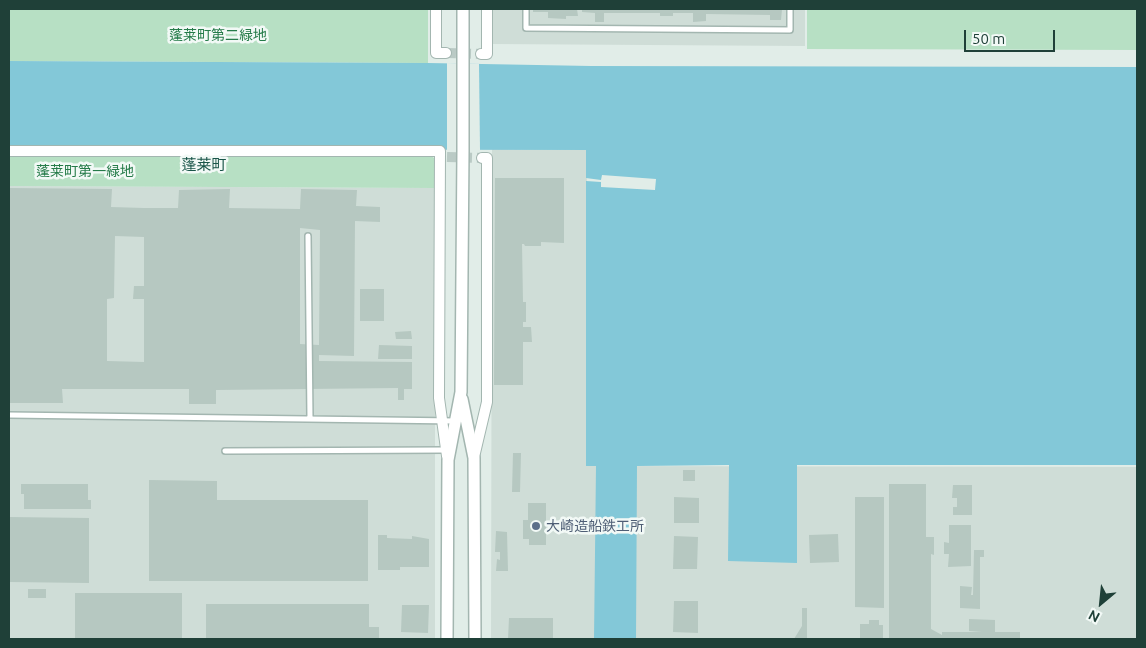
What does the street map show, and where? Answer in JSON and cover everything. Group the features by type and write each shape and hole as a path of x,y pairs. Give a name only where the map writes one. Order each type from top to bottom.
{"street":[{"path":"436,9 436,53 446,53"},
{"path":"463,9 461,421 474,458"},
{"path":"481,54 487,54 487,9"},
{"path":"9,151 440,151 443,157 439,398 448,453 447,639"},
{"path":"474,639 474,458 487,402 487,158 482,158"},
{"path":"448,453 461,421"}],"lane":[{"path":"526,9 526,28 790,30 790,9"},
{"path":"308,236 310,419"},
{"path":"9,414 461,421"},
{"path":"225,451 448,453"}],"shaded area":[{"path":"491,9 805,9 805,46 491,44"},
{"path":"492,149 587,150 586,466 1137,467 1137,639 491,639"},
{"path":"9,186 435,188 435,639 9,639"}],"green space":[{"name":"蓬莱町第二緑地","path":"9,9 428,9 428,63 9,61"},
{"path":"807,9 1137,9 1137,50 807,49"},
{"name":"蓬莱町第一緑地","path":"9,156 431,156 434,158 435,188 9,186"}],"water":[{"path":"9,61 428,63 591,66 1137,67 1137,465 797,465 797,563 728,561 729,465 637,466 636,639 594,639 596,466 586,466 586,181 601,182 601,187 655,190 656,179 602,175 601,180 586,178 586,150 9,149"}],"pier":[{"path":"447,63 479,64 480,150 447,150"}],"building":[{"path":"533,9 577,9 578,16 566,16 566,19 548,18 548,12 533,12"},
{"path":"582,9 782,9 781,20 770,20 770,15 706,14 706,21 693,22 693,13 673,13 673,16 660,16 660,13 604,13 604,22 595,22 595,13 582,12"},
{"path":"495,178 564,178 564,243 541,242 541,246 525,246 522,244 523,302 526,302 526,322 523,322 523,327 531,327 532,342 523,342 523,385 494,385"},
{"path":"9,188 112,189 111,207 144,208 178,208 179,190 230,189 229,208 300,209 301,189 357,190 356,206 380,207 380,222 355,221 354,356 319,355 319,361 412,362 412,389 404,389 404,400 398,400 398,388 216,390 216,404 189,404 189,389 62,389 63,403 9,403","holes":["300,228 320,230 319,345 300,344","115,236 144,237 144,286 134,286 133,299 144,299 144,362 107,361 107,299 114,298"]},
{"path":"360,289 384,289 384,321 360,321"},
{"path":"411,331 412,339 396,339 395,332"},
{"path":"379,345 412,346 412,359 378,359"},
{"path":"513,453 521,453 520,492 512,492"},
{"path":"683,470 695,470 695,481 683,481"},
{"path":"149,480 217,481 217,500 368,500 368,581 149,581"},
{"path":"21,484 88,484 88,500 91,500 91,509 24,509 24,494 21,494"},
{"path":"889,484 926,484 926,537 934,537 934,555 931,554 931,629 942,635 942,632 982,632 969,631 969,619 995,620 995,632 1020,632 1020,639 889,639"},
{"path":"953,485 972,485 972,515 953,515 953,507 957,507 957,498 952,498"},
{"path":"674,497 699,498 699,523 674,523"},
{"path":"855,497 884,497 884,608 855,607"},
{"path":"528,503 546,503 546,545 529,545 529,539 523,539 523,520 528,520"},
{"path":"9,517 89,518 89,583 9,582"},
{"path":"949,525 971,525 971,566 948,567 949,554 944,554 944,542 949,543"},
{"path":"496,531 507,532 508,571 496,571 497,559 500,560 500,552 495,552"},
{"path":"838,534 839,562 810,563 809,535"},
{"path":"378,535 387,535 387,538 412,539 412,536 429,539 429,567 400,567 400,570 378,570"},
{"path":"674,536 698,537 697,569 673,569"},
{"path":"974,550 984,550 984,557 980,557 980,609 960,608 960,586 972,587 971,595 973,595"},
{"path":"28,589 46,589 46,598 28,598"},
{"path":"75,593 182,593 182,639 75,639"},
{"path":"674,601 698,601 698,633 673,632"},
{"path":"206,604 369,604 369,627 379,627 379,639 206,639"},
{"path":"402,605 429,605 428,633 401,632"},
{"path":"802,608 807,608 807,639 794,639 802,626"},
{"path":"509,618 553,618 553,639 508,639"},
{"path":"869,620 879,620 879,625 883,625 883,639 860,639 860,624 869,624"}],"tunnel":[{"path":"446,53 481,54"},
{"path":"447,157 482,158"}],"place":[{"name":"大崎造船鉄工所","path":"536,526"}],"district":[{"name":"蓬莱町","path":"204,165"}]}
